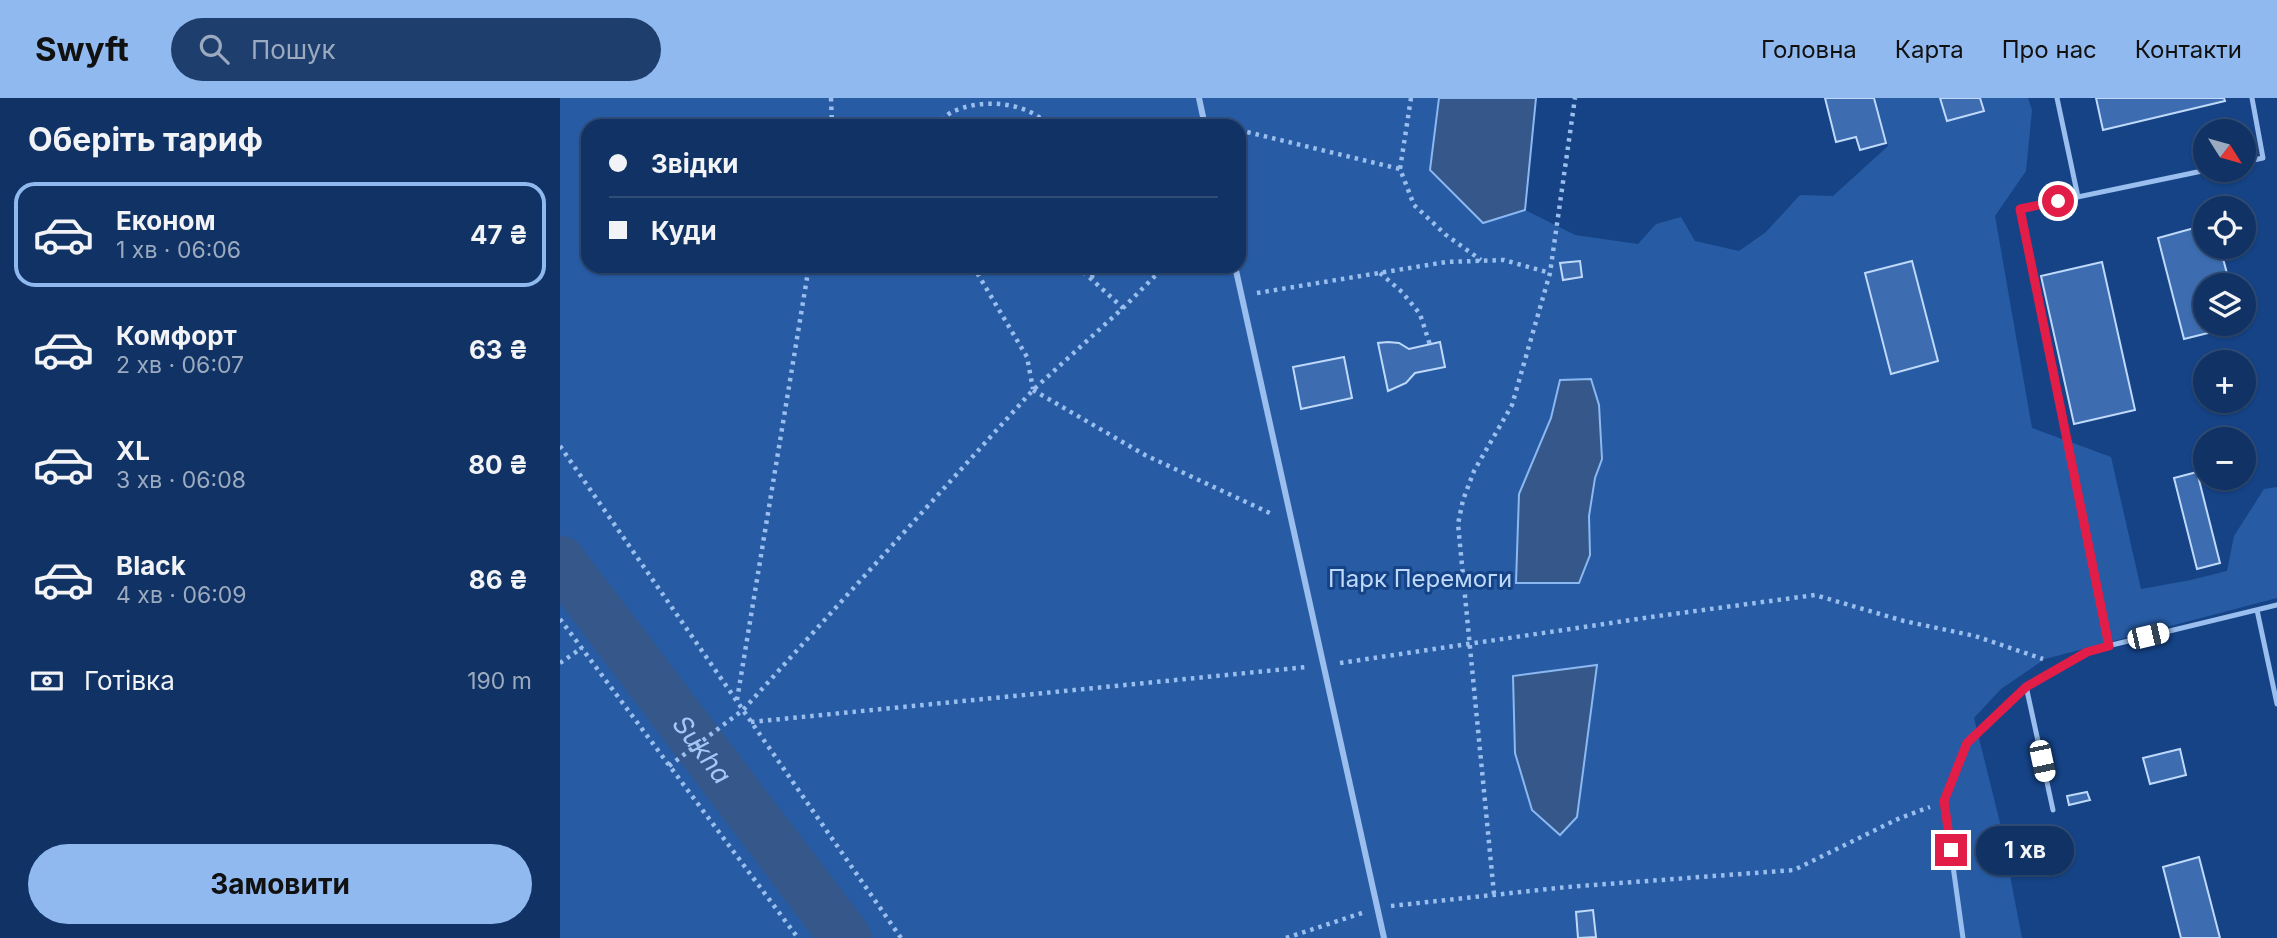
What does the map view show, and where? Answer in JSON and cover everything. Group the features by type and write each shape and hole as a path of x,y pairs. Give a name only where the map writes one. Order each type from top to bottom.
{"street":[{"path":"1199,98 1204,119"},
{"path":"1237,273 1384,938"}],"lane":[{"path":"2057,98 2078,197"},
{"path":"2252,98 2256,119"},
{"path":"2256,120 2263,158 2256,159"},
{"path":"2109,646 2020,209 2193,173"},
{"path":"1964,938 1944,801 1967,743 2026,687 2087,652 2277,605"},
{"path":"2257,610 2277,704"},
{"path":"2026,687 2053,810"}],"path":[{"path":"831,98 832,119"},
{"path":"1411,98 1400,169 1414,205 1446,235 1481,261"},
{"path":"1494,894 1458,524 1463,500 1474,471 1512,405 1550,272 1575,98"},
{"path":"944,119 953,112 979,102 1020,106 1042,119"},
{"path":"1246,132 1400,169"},
{"path":"1242,295 1446,262 1504,260 1550,272"},
{"path":"737,701 808,273"},
{"path":"977,273 1027,357 1033,390 1145,455 1292,523"},
{"path":"1085,273 1124,308"},
{"path":"1092,273 1092,279"},
{"path":"669,766 743,710 1033,390 1124,308 1157,273"},
{"path":"1380,273 1402,292 1420,314 1430,345"},
{"path":"560,446 901,938"},
{"path":"751,722 1324,665 1815,595 1904,621 1975,636 2053,662"},
{"path":"560,619 798,938"},
{"path":"560,663 582,648"},
{"path":"1286,938 1377,908 1494,894 1794,870 1900,818 1944,801"}],"green space":[{"name":"Парк Перемоги","path":"560,98 1439,98 1430,170 1482,223 1525,210 1575,235 1638,244 1656,224 1681,217 1695,241 1739,251 1766,232 1800,195 1833,196 1888,146 1875,98 2028,98 2032,110 2026,171 1995,216 2032,428 2111,457 2141,589 2227,571 2234,536 2264,489 2277,487 2277,598 2045,659 2001,689 1974,718 2000,823 2022,938 560,938"}],"shaded area":[{"path":"1439,98 1536,98 1525,210 1483,223 1430,170"},
{"path":"1591,379 1599,405 1602,459 1595,478 1589,516 1590,555 1579,583 1516,583 1519,494 1551,418 1560,380"},
{"path":"1597,665 1577,817 1560,835 1532,810 1515,753 1513,676"}],"building":[{"path":"1825,98 1874,98 1886,143 1860,150 1856,137 1836,142"},
{"path":"1940,98 1980,98 1984,111 1947,121"},
{"path":"2096,98 2224,98 2225,101 2103,130"},
{"path":"2193,228 2193,259 2223,259 2227,273 2193,273 2193,336 2196,336 2184,339 2158,238"},
{"path":"1580,261 1582,277 1563,280 1560,263"},
{"path":"1912,261 1938,361 1891,374 1865,273"},
{"path":"2102,262 2135,410 2074,424 2041,276"},
{"path":"1440,342 1445,367 1415,373 1406,383 1388,391 1378,343 1399,343 1409,349"},
{"path":"1344,357 1352,398 1301,409 1293,367"},
{"path":"2193,473 2193,490 2202,490 2220,563 2197,569 2174,478"},
{"path":"2180,749 2186,775 2150,784 2143,758"},
{"path":"2087,792 2090,800 2069,805 2067,796"},
{"path":"2199,857 2220,938 2181,938 2163,867"},
{"path":"1593,910 1596,937 1578,938 1576,912"}],"waterway":[{"name":"Sukha","path":"560,561 846,938"}],"route":[{"path":"1951,850 1944,801 1967,743 2026,687 2087,652 2109,646 2020,209 2058,201"}]}
